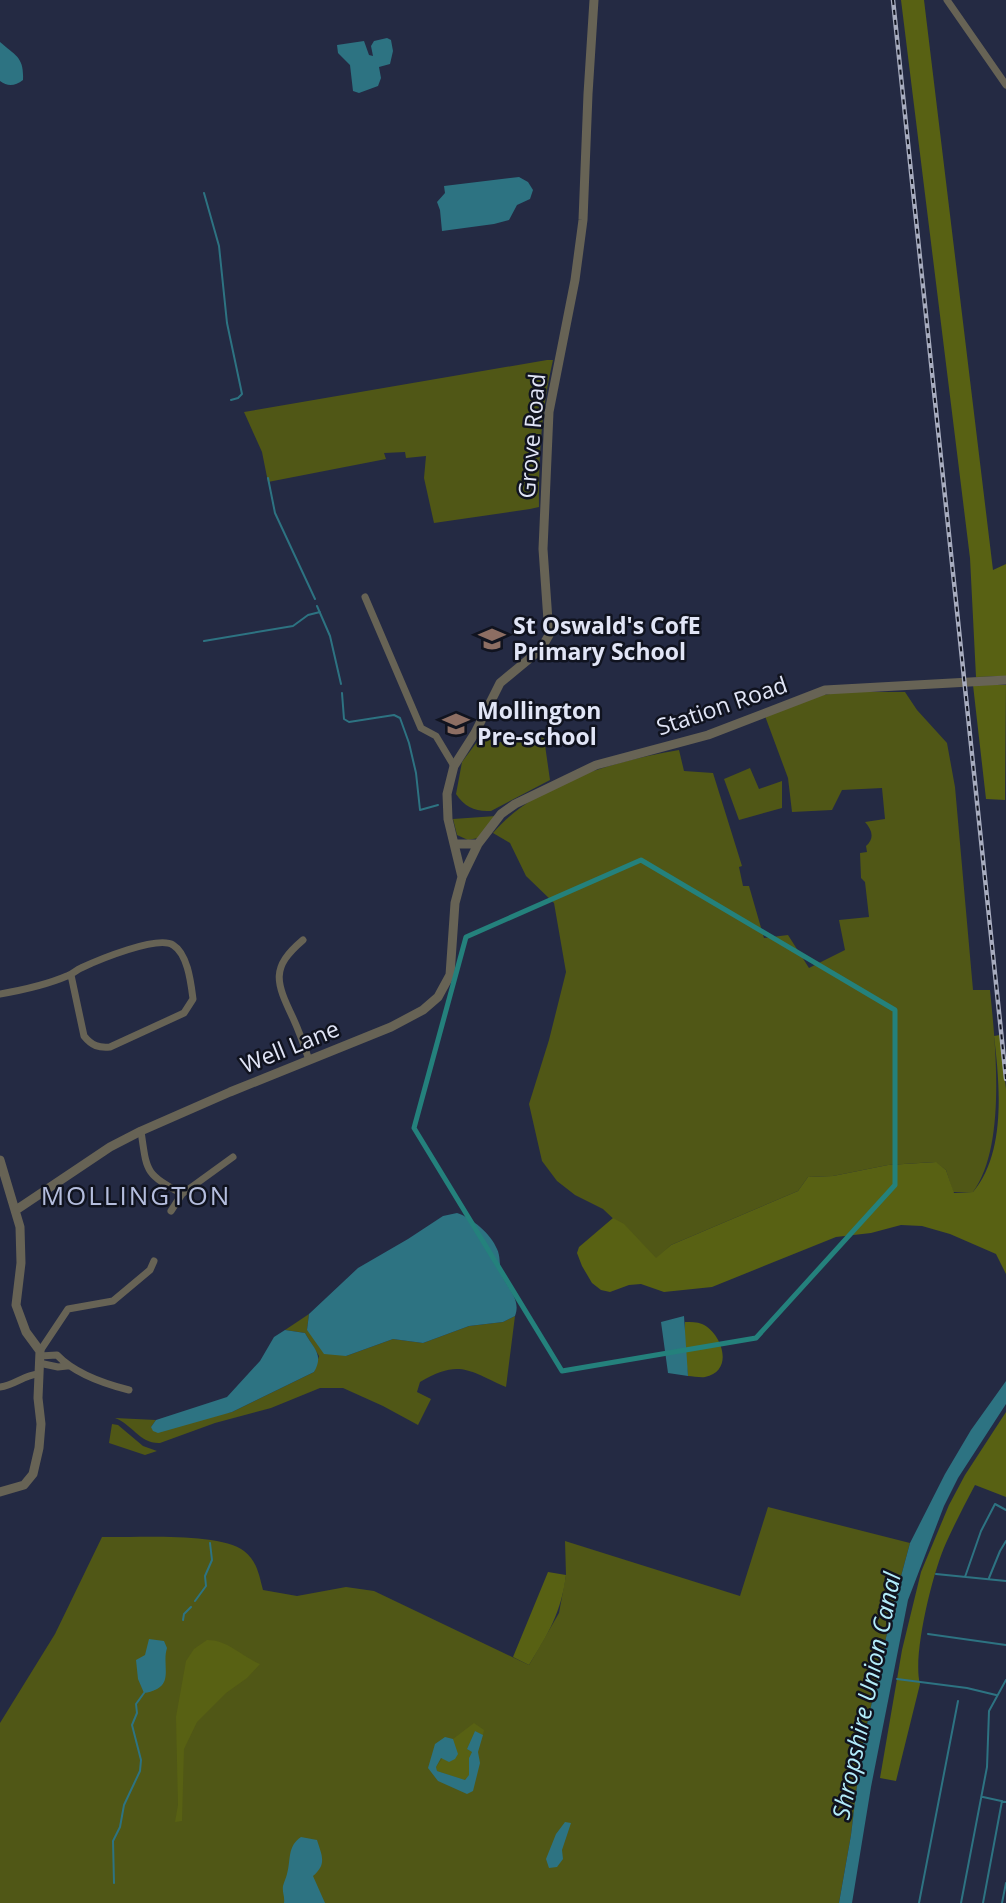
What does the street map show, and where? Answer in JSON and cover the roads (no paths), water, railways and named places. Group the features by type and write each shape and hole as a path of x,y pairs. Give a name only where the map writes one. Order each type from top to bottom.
{"street":[{"name":"Grove Road","path":"462,877 448,819 447,794 454,765 475,733 499,683 541,649 549,635 543,549 549,412 575,280 583,220 594,0"},
{"path":"947,0 1006,85"},
{"path":"365,597 421,727 436,736 454,765"},
{"name":"Station Road","path":"478,845 501,814 556,783 596,765 708,735 825,690 1006,681"},
{"path":"454,844 478,845"},
{"name":"Well Lane","path":"16,1210 110,1147 141,1131 391,1027 423,1010 438,997 450,975 455,903 462,877 478,845"},
{"path":"303,940 289,951 278,977 280,991 299,1030 309,1060"},
{"path":"0,994 47,984 119,954 165,942 179,950 186,965 193,999 184,1013 110,1047 102,1048 93,1045 84,1036 71,975"},
{"path":"141,1131 148,1169 155,1179 182,1194"},
{"path":"171,1211 182,1194 233,1157"},
{"path":"0,1160 20,1227 21,1263 16,1306 26,1332 40,1356"},
{"path":"0,1492 24,1485 35,1467 41,1424 38,1374 40,1356 68,1309 113,1301 150,1270 154,1261"},
{"path":"40,1356 58,1356 67,1366 130,1390"},
{"path":"0,1387 8,1386 28,1375 38,1374"}],"waterway":[{"path":"204,193 219,246 227,323 242,394 231,400"},
{"path":"268,478 275,513 315,599"},
{"path":"317,606 330,636 341,684"},
{"path":"204,641 293,626 308,615 320,612"},
{"path":"342,693 344,719 349,722 394,715 400,718 416,773 420,810 438,805"},
{"path":"965,1577 981,1531 995,1504 1006,1510"},
{"path":"989,1578 1006,1541"},
{"path":"195,1601 206,1586 205,1576 212,1560 210,1543"},
{"path":"936,1574 1006,1581"},
{"path":"183,1620 184,1614 191,1607"},
{"path":"928,1634 1006,1645"},
{"name":"Shropshire Union Canal","path":"897,1679 967,1688 996,1695"},
{"path":"961,1903 987,1767 989,1711 1006,1680"},
{"path":"114,1883 113,1841 120,1827 124,1805 140,1771 141,1760 132,1725 137,1713 136,1704 144,1693"},
{"path":"919,1903 958,1701"},
{"path":"983,1797 1006,1802"},
{"path":"983,1903 1002,1801"},
{"path":"1002,1903 1006,1883"}],"railway":[{"path":"893,0 1006,1079"}],"place":[{"name":"St Oswald's CofE Primary School","path":"492,639"},
{"name":"Mollington Pre-school","path":"456,724"}],"district":[{"name":"MOLLINGTON","path":"136,1196"}]}
